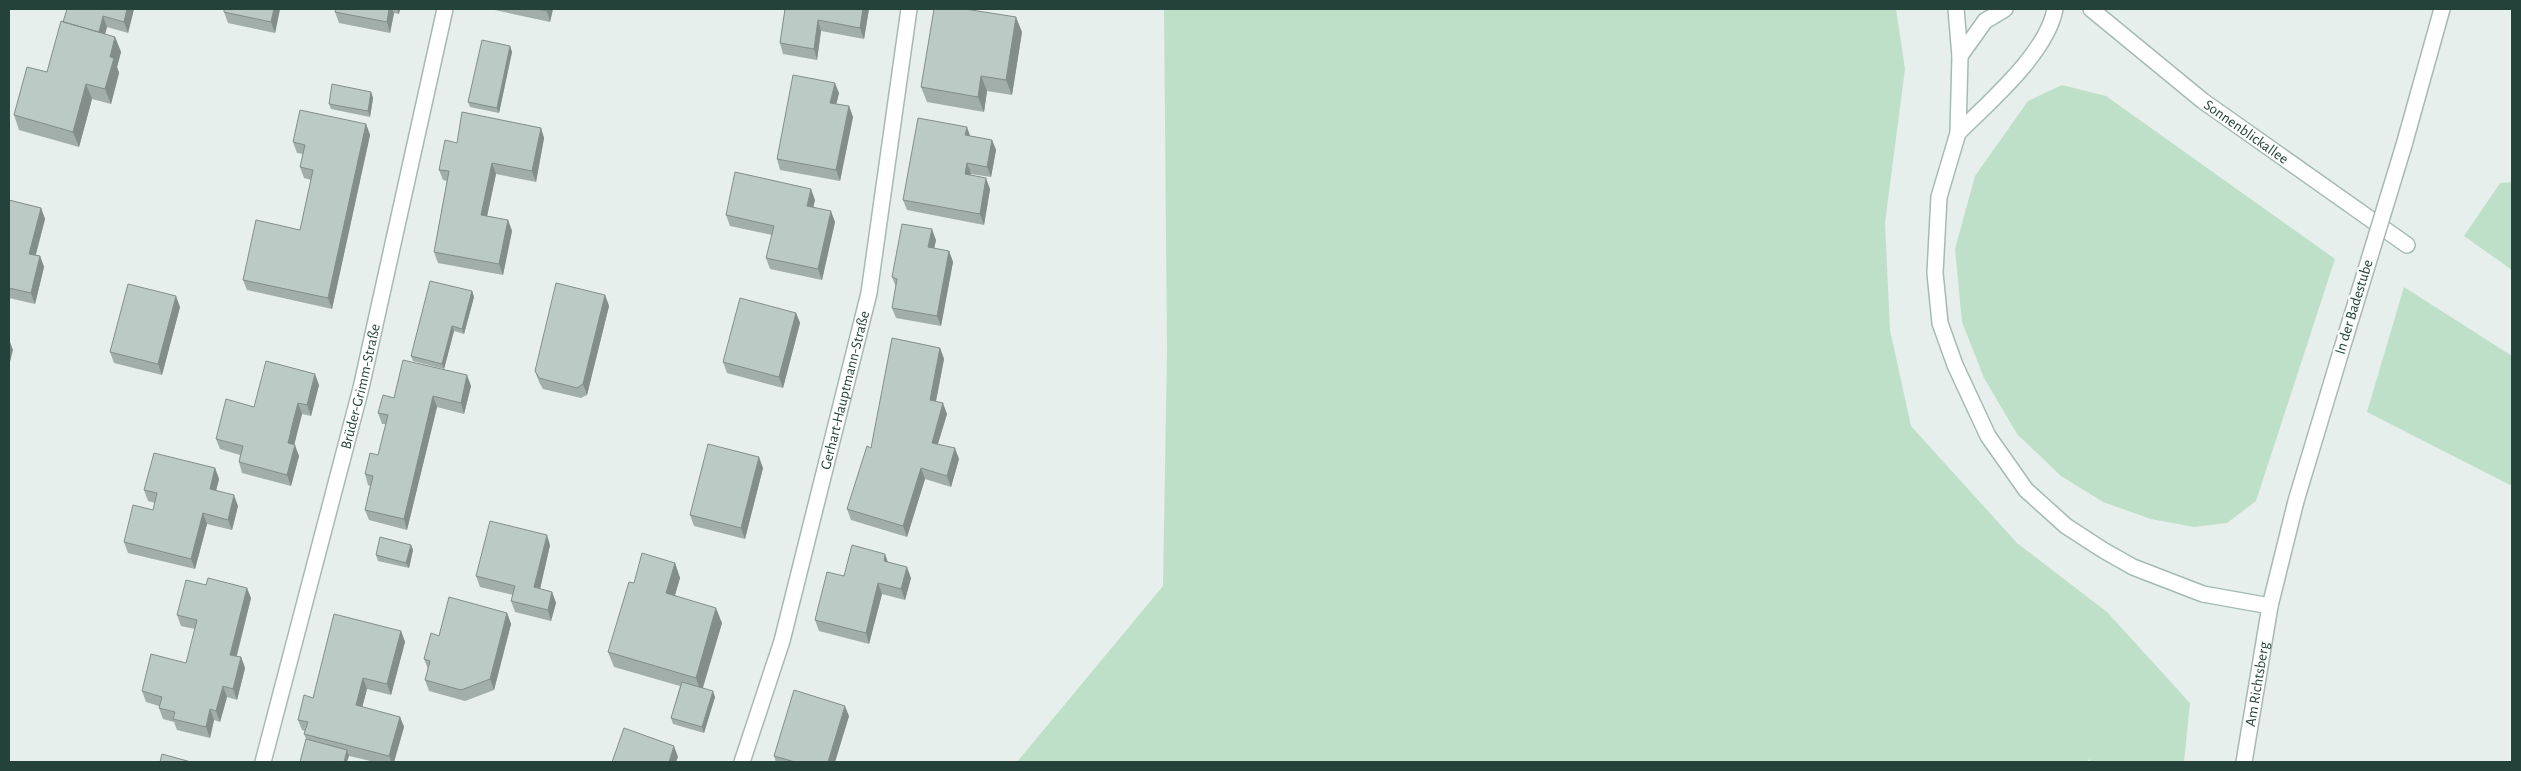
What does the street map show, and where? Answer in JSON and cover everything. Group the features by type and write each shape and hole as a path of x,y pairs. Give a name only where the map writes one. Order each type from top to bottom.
{"street":[{"name":"Brüder-Grimm-Straße","path":"263,762 361,388 446,9"},
{"name":"Gerhart-Hauptmann-Straße","path":"742,762 782,641 870,293 909,9"},
{"path":"1956,9 1960,56 1958,133 1940,196 1935,273 1940,323 1955,365 1988,436 2026,490 2066,526 2102,550 2133,567 2203,594 2270,606"},
{"path":"1960,56 1985,21 2006,9"},
{"path":"1958,133 2013,79 2046,34 2055,9"},
{"name":"Sonnenblickallee","path":"2090,9 2203,101 2407,245"},
{"name":"In der Badestube","path":"2270,606 2296,501 2404,145 2442,9"},
{"name":"Am Richtsberg","path":"2244,762 2270,606"}],"green space":[{"path":"1164,9 1896,9 1905,69 1885,223 1890,330 1911,426 2017,543 2107,612 2190,703 2184,762 2090,762 2090,759 2086,762 1017,762 1163,586 1167,350"},
{"path":"2062,85 2106,96 2335,259 2256,501 2227,523 2194,527 2151,519 2103,502 2061,476 2017,434 1984,378 1962,322 1955,249 1975,176 2028,101"},
{"path":"2512,182 2512,270 2464,236 2500,183"},
{"path":"2404,287 2512,356 2512,486 2367,412"}],"building":[{"path":"67,9 127,9 124,22 103,16 99,32 63,22"},
{"path":"224,9 274,9 271,22 224,12"},
{"path":"336,9 389,9 387,22 335,12"},
{"path":"785,9 863,9 860,28 818,20 814,49 780,43"},
{"path":"934,9 965,9 1016,17 1006,80 981,76 978,97 921,87"},
{"path":"61,21 115,37 110,57 114,58 105,89 86,84 73,132 14,115 27,67 47,72"},
{"path":"482,40 510,46 497,108 468,102"},
{"path":"793,75 835,83 830,103 849,106 836,170 777,159"},
{"path":"332,84 371,92 368,111 329,104"},
{"path":"300,110 366,124 328,298 243,280 256,220 300,230 313,170 300,167 305,145 293,142"},
{"path":"462,112 541,128 532,171 492,163 481,215 508,220 499,264 434,252 449,171 439,170 445,140 457,143"},
{"path":"918,118 967,127 965,135 992,140 987,167 967,163 965,174 986,178 980,214 903,200"},
{"path":"735,172 811,189 807,206 831,211 818,269 766,258 774,226 726,215"},
{"path":"9,200 41,208 29,254 40,256 31,293 9,288"},
{"path":"902,224 932,229 928,247 949,251 937,316 892,308 897,279 892,277"},
{"path":"430,281 472,291 462,329 452,326 442,364 411,356"},
{"path":"556,283 605,295 583,384 577,388 539,378 535,371"},
{"path":"128,284 176,296 158,364 110,352"},
{"path":"740,298 796,313 779,377 723,362"},
{"path":"892,338 940,348 930,400 943,403 932,443 955,448 947,476 921,468 903,526 847,509 867,446 871,448"},
{"path":"403,360 467,375 461,403 433,396 404,519 365,510 373,476 365,474 370,453 378,455 388,415 378,413 383,395 394,398"},
{"path":"266,361 315,374 307,405 298,403 288,443 295,445 287,475 239,462 243,446 216,439 226,399 254,407"},
{"path":"708,444 759,457 741,528 690,515"},
{"path":"154,453 215,468 210,489 234,495 228,520 203,513 191,559 124,542 133,505 153,510 157,493 144,490"},
{"path":"490,521 547,535 534,587 552,592 548,610 511,601 515,586 476,576"},
{"path":"380,537 411,545 406,563 376,555"},
{"path":"852,545 885,554 884,561 907,567 901,589 878,583 866,633 815,620 827,572 844,576"},
{"path":"642,553 675,563 666,593 716,608 696,678 608,652 629,582 634,583"},
{"path":"208,578 247,588 230,655 241,657 233,689 223,686 216,711 210,709 206,727 173,719 175,712 159,708 162,697 142,691 151,654 186,663 197,620 177,615 186,580 206,585"},
{"path":"449,597 507,613 490,679 461,690 425,680 430,661 424,659 431,633 439,636"},
{"path":"334,614 401,631 387,684 363,678 356,705 400,717 389,756 304,734 308,722 298,720 304,695 313,698"},
{"path":"682,682 713,691 702,727 671,718"},
{"path":"794,690 845,706 828,762 795,762 774,756"},
{"path":"624,728 674,746 669,762 612,762"},
{"path":"306,739 347,750 344,762 300,762"},
{"path":"162,754 191,762 160,762"}]}
